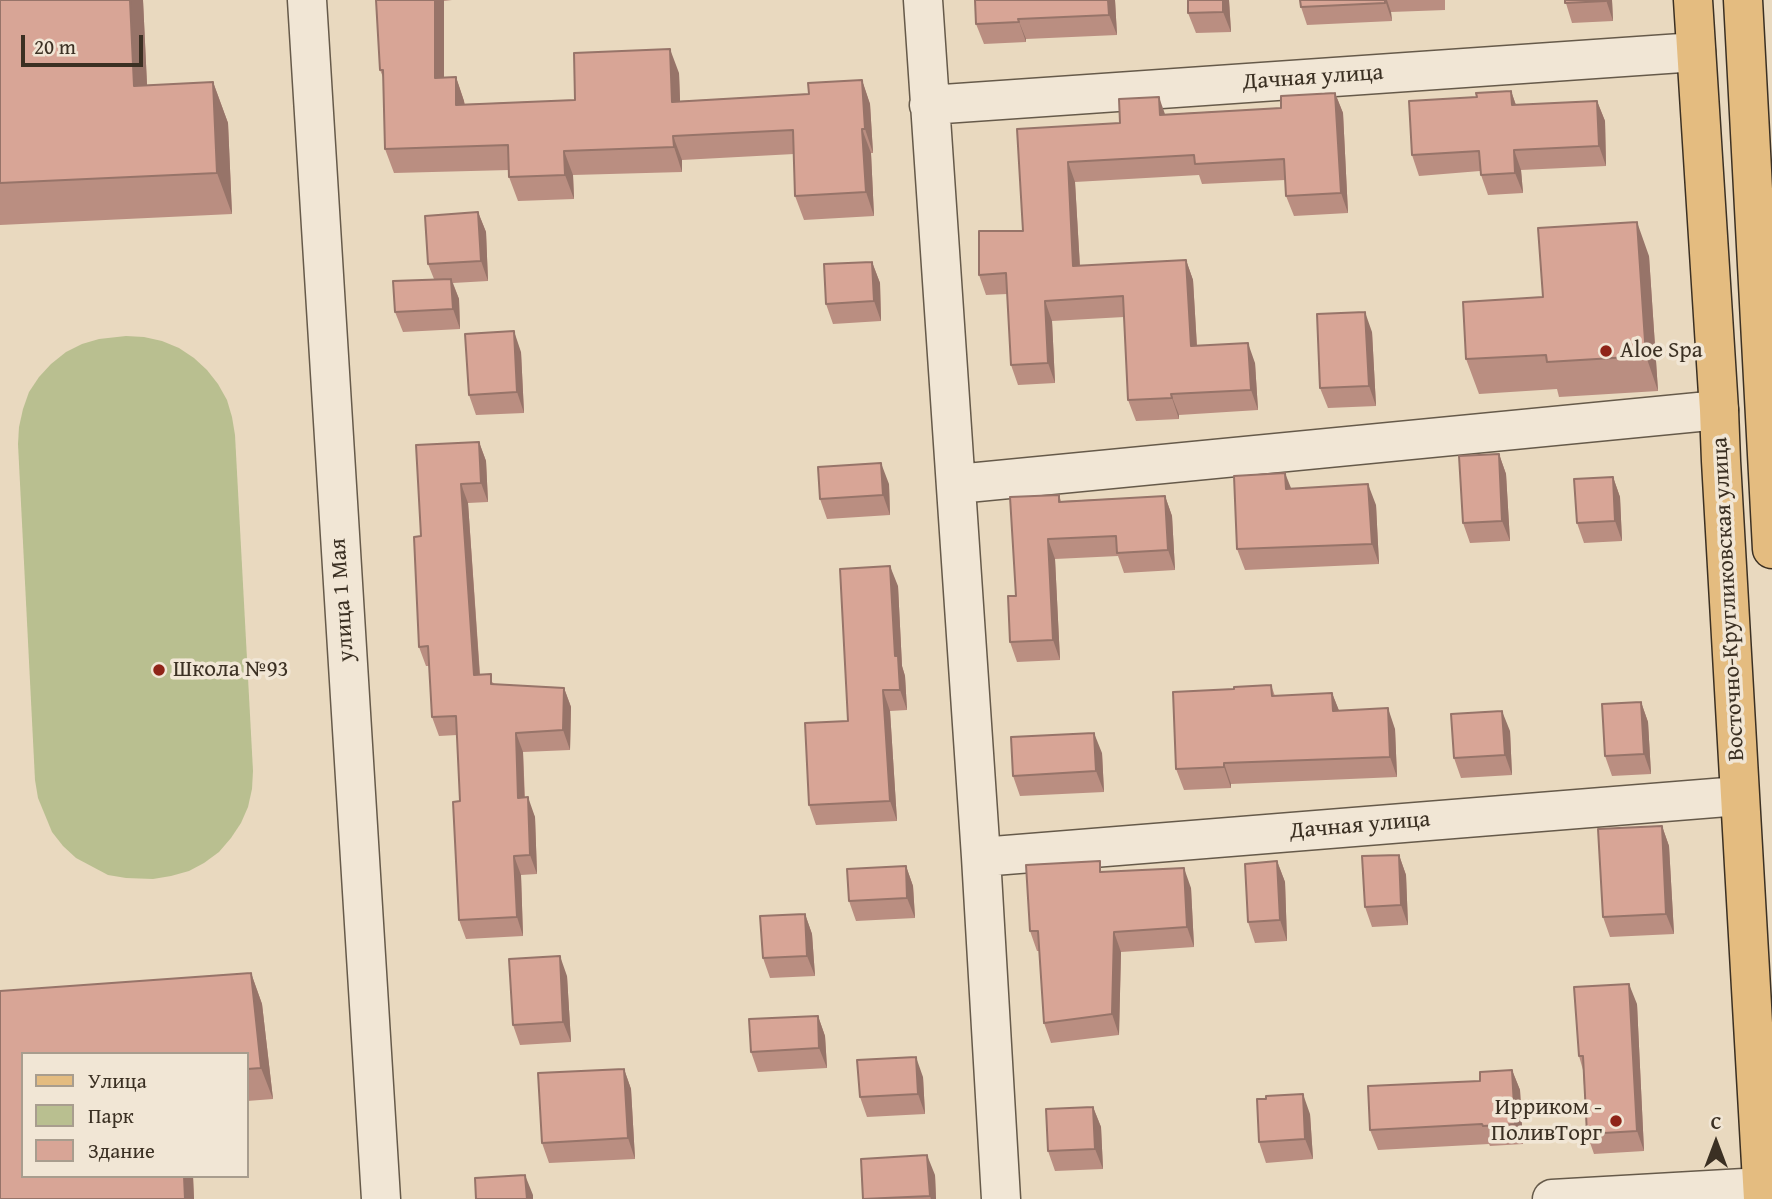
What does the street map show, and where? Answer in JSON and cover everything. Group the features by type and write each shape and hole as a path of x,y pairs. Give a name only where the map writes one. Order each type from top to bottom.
{"main road":[{"name":"Восточно-Кругликовская улица","path":"1693,0 1763,1193"},
{"name":"Восточно-Кругликовская улица","path":"1743,0 1772,549"}],"street":[{"name":"улица 1 Мая","path":"307,0 381,1199"},
{"path":"923,0 957,484 1001,1199"},
{"name":"Дачная улица","path":"929,104 1696,52"},
{"path":"957,484 1719,410"},
{"name":"Дачная улица","path":"981,857 1740,796"},
{"path":"1552,1199 1763,1193"}],"green space":[{"path":"126,336 162,341 194,358 218,384 232,417 253,771 248,807 241,823 219,852 189,871 153,879 108,875 76,858 52,832 38,798 18,444 19,427 29,392 51,364 82,344"}],"building":[{"path":"0,0 130,0 134,86 213,82 217,173 0,183"},
{"path":"376,0 435,0 435,78 456,77 456,105 575,100 574,53 670,49 672,102 809,94 808,83 862,80 866,192 795,196 793,130 673,136 674,147 564,151 565,175 509,177 508,145 385,149 383,70 380,70"},
{"path":"975,0 1108,0 1109,15 1018,19 1019,22 976,24"},
{"path":"1188,0 1223,0 1223,12 1188,13"},
{"path":"1300,0 1385,0 1385,3 1301,7"},
{"path":"1565,0 1606,0 1606,1 1565,3"},
{"path":"1511,91 1512,105 1597,101 1599,146 1514,150 1515,173 1481,175 1479,151 1412,155 1409,101 1477,97 1476,93"},
{"path":"1335,93 1341,193 1286,196 1284,159 1195,164 1194,155 1068,162 1073,266 1186,260 1191,346 1248,343 1251,390 1171,394 1172,398 1128,400 1123,296 1045,301 1048,363 1011,365 1006,273 979,275 979,231 1023,231 1017,129 1120,123 1119,99 1159,97 1160,115 1281,108 1281,96"},
{"path":"478,212 481,261 428,264 425,216"},
{"path":"1637,222 1646,356 1547,362 1546,355 1466,359 1463,302 1543,297 1538,228"},
{"path":"872,262 874,301 826,304 824,264"},
{"path":"451,279 453,309 395,312 393,281"},
{"path":"1365,312 1369,386 1320,388 1317,314"},
{"path":"514,331 517,392 469,395 465,334"},
{"path":"479,442 481,483 461,484 474,675 491,674 491,684 564,688 563,730 516,733 518,798 528,797 530,855 514,856 517,917 459,920 453,802 460,801 456,716 432,717 428,646 419,647 414,537 421,536 416,445"},
{"path":"1499,454 1502,521 1463,523 1459,456"},
{"path":"881,463 883,495 820,499 818,467"},
{"path":"1285,473 1286,489 1368,484 1372,544 1237,549 1234,476"},
{"path":"1613,477 1615,521 1577,523 1574,479"},
{"path":"1059,495 1059,502 1165,496 1168,550 1117,553 1116,536 1048,539 1053,640 1010,642 1008,596 1016,596 1010,497"},
{"path":"890,566 895,656 898,656 900,690 883,690 890,801 809,805 805,723 848,721 840,569"},
{"path":"1271,685 1272,696 1332,693 1333,711 1388,708 1390,757 1224,763 1224,767 1176,769 1173,692"},
{"path":"1641,702 1644,754 1605,756 1602,704"},
{"path":"1502,711 1505,755 1454,758 1451,714"},
{"path":"1094,733 1096,771 1013,776 1011,737"},
{"path":"1662,826 1666,914 1603,917 1598,829"},
{"path":"1399,855 1401,905 1365,907 1362,856"},
{"path":"1100,861 1100,872 1184,868 1187,927 1114,932 1112,1014 1044,1023 1038,931 1030,931 1026,865"},
{"path":"1277,861 1280,920 1248,922 1245,864"},
{"path":"906,866 907,898 849,901 847,869"},
{"path":"805,914 807,956 763,958 760,916"},
{"path":"560,956 563,1022 513,1025 509,959"},
{"path":"251,973 261,1068 248,1069 248,1052 21,1052 21,1178 184,1178 185,1199 0,1199 0,991"},
{"path":"1629,984 1637,1131 1587,1134 1583,1056 1579,1056 1574,987"},
{"path":"818,1016 819,1048 751,1052 749,1019"},
{"path":"916,1057 918,1094 860,1097 857,1060"},
{"path":"624,1069 628,1138 542,1143 538,1073"},
{"path":"1512,1070 1515,1124 1370,1130 1368,1086 1480,1081 1480,1072"},
{"path":"1303,1094 1305,1139 1259,1142 1257,1099"},
{"path":"1093,1107 1095,1149 1048,1151 1046,1109"},
{"path":"927,1155 930,1196 863,1199 861,1159"},
{"path":"525,1175 527,1199 476,1199 475,1178"}],"place":[{"name":"Aloe Spa","path":"1606,351"},
{"name":"Школа №93","path":"159,670"},
{"name":"Ирриком - ПоливТорг","path":"1616,1121"}]}
